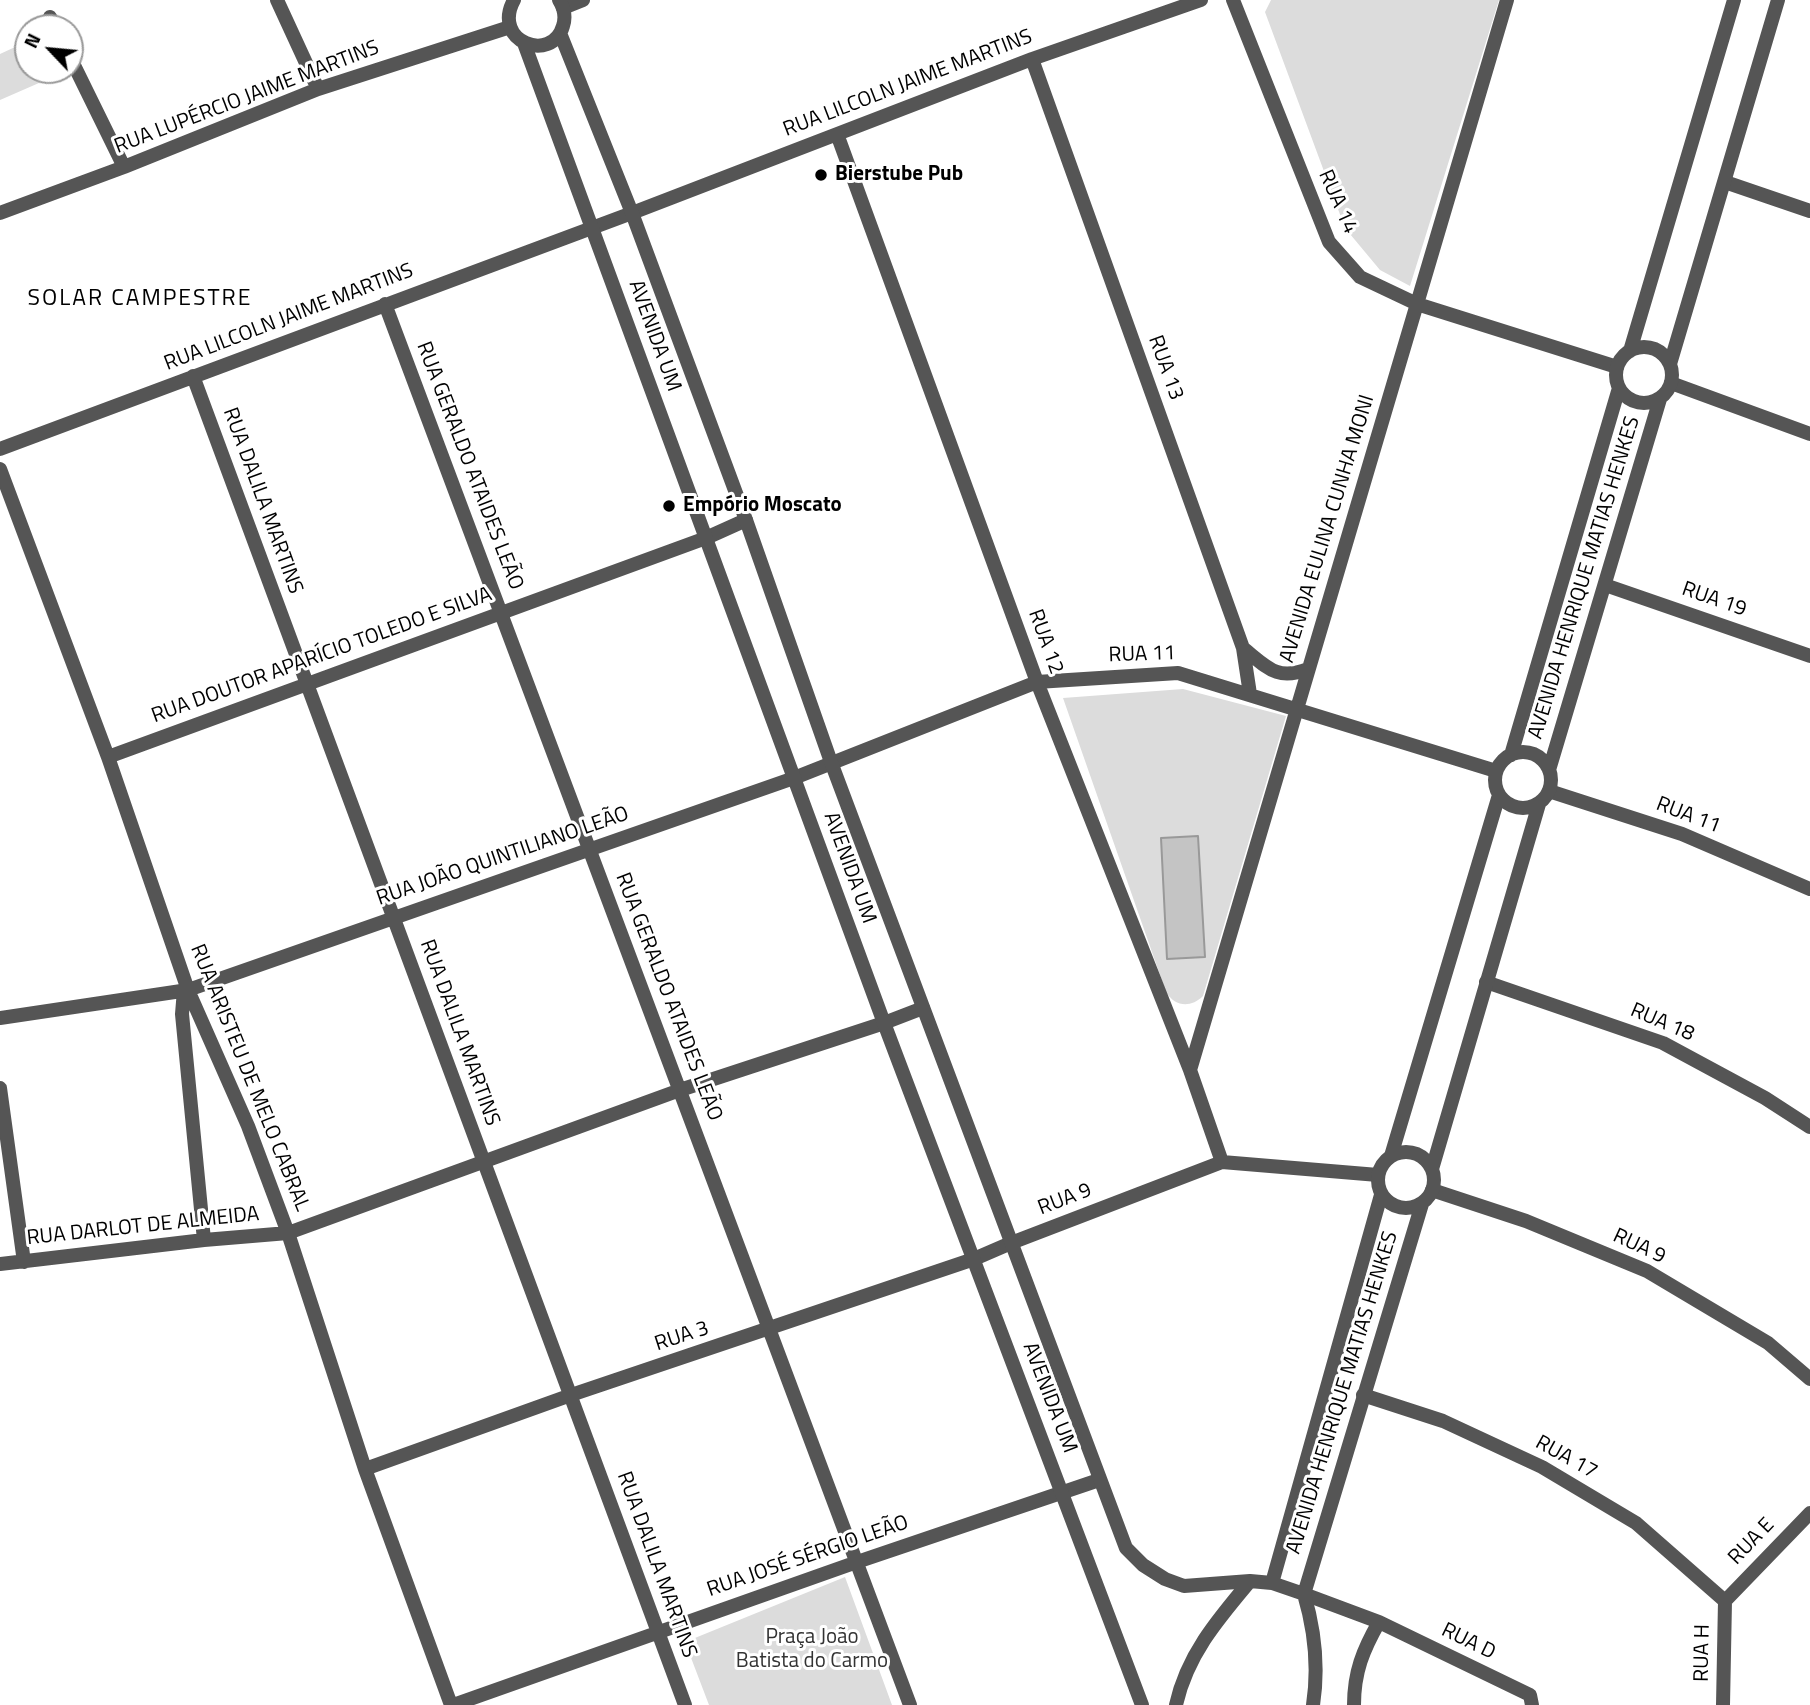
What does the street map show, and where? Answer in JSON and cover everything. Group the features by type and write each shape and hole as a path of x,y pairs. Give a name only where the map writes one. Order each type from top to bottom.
{"street":[{"path":"277,0 318,89"},
{"path":"510,3 512,33 524,43 542,46 560,33 564,23 561,4 583,0"},
{"name":"RUA LILCOLN JAIME MARTINS","path":"0,449 593,228 1032,59 1201,0"},
{"name":"RUA 14","path":"1233,0 1329,242 1360,277 1418,304 1617,367"},
{"name":"AVENIDA EULINA CUNHA MONI","path":"1190,1070 1507,0"},
{"path":"1630,351 1734,0"},
{"path":"1670,365 1778,0"},
{"name":"RUA LUPÉRCIO JAIME MARTINS","path":"0,213 124,167 318,89 510,27"},
{"name":"AVENIDA UM","path":"560,33 632,213 746,520 831,762 1126,1548 1143,1565 1165,1579 1184,1586 1250,1581 1272,1583"},
{"name":"AVENIDA UM","path":"524,43 884,1024 1142,1705"},
{"name":"RUA 13","path":"1032,59 1244,648 1250,694"},
{"path":"83,84 124,167"},
{"name":"RUA 12","path":"836,134 1037,681 1190,1070 1222,1162"},
{"path":"1725,182 1810,211"},
{"name":"RUA GERALDO ATAIDES LEÃO","path":"385,304 910,1705"},
{"path":"1644,346 1654,348 1662,353 1670,365 1671,383 1660,399 1639,403 1628,399 1619,388 1616,379 1617,367 1623,356 1630,351 1644,346"},
{"name":"RUA DALILA MARTINS","path":"193,376 685,1705"},
{"path":"1671,383 1810,434"},
{"name":"AVENIDA HENRIQUE MATIAS HENKES","path":"1511,755 1619,388"},
{"name":"AVENIDA HENRIQUE MATIAS HENKES","path":"1549,770 1660,399"},
{"name":"RUA ARISTEU DE MELO CABRAL","path":"0,470 108,757 186,990 248,1126 288,1233 365,1469 452,1705"},
{"name":"RUA DOUTOR APARÍCIO TOLEDO E SILVA","path":"108,757 706,538 746,520"},
{"name":"RUA 19","path":"1605,585 1810,656"},
{"path":"1244,648 1266,666 1285,675 1308,669"},
{"name":"RUA 11","path":"831,762 1037,681 1178,673 1496,771"},
{"path":"1432,1169 1539,804 1551,786 1549,770 1541,758 1532,753 1511,755 1501,762 1496,771 1495,784 1499,795 1507,804 1517,808 1529,808 1539,804"},
{"name":"RUA JOÃO QUINTILIANO LEÃO","path":"0,1017 186,990 794,778 831,762"},
{"name":"RUA 11","path":"1549,791 1682,834 1810,889"},
{"path":"1391,1156 1499,795"},
{"name":"RUA 18","path":"1486,982 1663,1043 1765,1098 1810,1127"},
{"path":"186,990 182,1014 204,1240"},
{"name":"RUA DARLOT DE ALMEIDA","path":"0,1264 288,1233 680,1090 884,1024 923,1008"},
{"path":"0,1088 24,1262"},
{"path":"1405,1152 1415,1153 1424,1158 1432,1169 1432,1190 1422,1204 1401,1208 1390,1204 1381,1195 1377,1184 1378,1175 1384,1162 1391,1156 1405,1152"},
{"name":"RUA 9","path":"1011,1243 1222,1162 1378,1175"},
{"name":"RUA 9","path":"1432,1190 1526,1221 1647,1271 1768,1343 1810,1379"},
{"name":"AVENIDA HENRIQUE MATIAS HENKES","path":"1272,1583 1381,1195"},
{"name":"AVENIDA HENRIQUE MATIAS HENKES","path":"1304,1594 1422,1204"},
{"name":"RUA 3","path":"365,1469 571,1395 974,1259 1011,1243"},
{"name":"RUA 17","path":"1363,1395 1443,1421 1542,1467 1636,1523 1725,1601"},
{"name":"RUA JOSÉ SÉRGIO LEÃO","path":"452,1705 1099,1480"},
{"name":"RUA E","path":"1725,1601 1810,1513"},
{"path":"1176,1705 1180,1686 1207,1633 1250,1581"},
{"name":"RUA D","path":"1272,1583 1379,1622 1530,1695 1532,1705"},
{"path":"1304,1594 1313,1625 1317,1671 1313,1705"},
{"name":"RUA H","path":"1723,1705 1725,1601"},
{"path":"1354,1705 1354,1687 1363,1649 1379,1622"}],"green space":[{"path":"1271,0 1499,0 1410,286 1380,270 1345,228 1265,12"},
{"path":"14,48 14,84 37,84 0,100 0,54"},
{"path":"1183,689 1286,716 1203,996 1188,1004 1174,1001 1166,992 1063,698"},
{"name":"Praça João Batista do Carmo","path":"845,1577 892,1705 709,1705 685,1642"}],"building":[{"path":"1198,836 1205,957 1167,959 1161,838"}],"place":[{"name":"Bierstube Pub","path":"821,175"},
{"name":"Empório Moscato","path":"669,506"}],"district":[{"name":"SOLAR CAMPESTRE","path":"140,299"}]}
